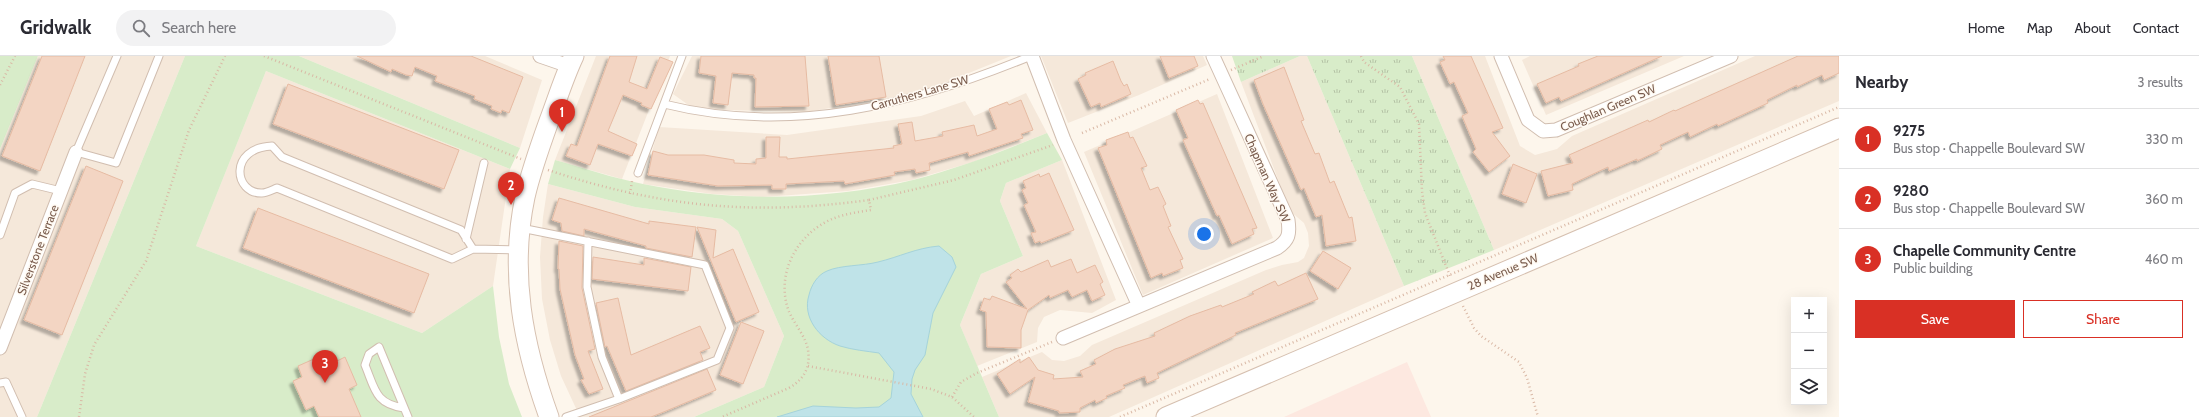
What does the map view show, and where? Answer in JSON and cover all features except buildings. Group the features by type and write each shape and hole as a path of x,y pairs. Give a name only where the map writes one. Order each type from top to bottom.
{"main road":[{"path":"549,417 531,364 523,329 520,228 525,197 534,164 571,61"},
{"name":"28 Avenue SW","path":"1166,417 1839,128"}],"street":[{"path":"540,56 571,61"},
{"path":"1031,56 1064,140 1139,306"},
{"name":"Chapman Way SW","path":"1064,338 1277,248 1287,241 1290,232 1288,220 1213,56"},
{"name":"Coughlan Green SW","path":"1501,56 1528,120 1543,131 1556,130 1731,56"},
{"name":"Silverstone Terrace","path":"0,348 2,335 76,152"}],"lane":[{"path":"117,56 76,152 116,162 159,56"},
{"path":"638,173 682,56"},
{"name":"Carruthers Lane SW","path":"664,104 698,113 738,116 788,118 839,114 888,105 949,87 1031,56"},
{"path":"473,249 461,230 282,157 272,146 259,147 246,155 241,163 240,176 245,186 254,192 263,194 277,188 452,259 473,249 520,250"},
{"path":"466,239 484,163"},
{"path":"0,235 15,193 32,184 61,191"},
{"path":"520,228 706,265 730,328 717,360 619,399 566,417"},
{"path":"588,241 587,287 602,357 619,399"},
{"path":"404,408 389,406 378,397 365,365 369,354 380,347 408,417"},
{"path":"0,383 6,382 22,417"}],"path":[{"path":"0,85 15,56"},
{"path":"79,417 85,374 94,345 146,261 189,130 225,56"},
{"path":"264,56 522,160"},
{"path":"1231,70 1264,56"},
{"path":"1360,56 1364,62 1400,87 1418,124 1425,213 1452,280"},
{"path":"1082,133 1205,81"},
{"path":"1120,417 1839,108"},
{"path":"548,170 630,194 681,203 749,209 808,207 869,200 954,180 1054,145"},
{"path":"630,194 632,180 638,173"},
{"path":"722,417 789,388 802,378 808,366 808,350 793,322 786,300 785,277 788,266 808,234 832,219 871,210 869,200"},
{"path":"1461,301 1477,332 1519,362 1527,378 1538,417"},
{"path":"952,397 961,382 977,373 1064,338"},
{"path":"808,366 915,385 952,397 974,417"}],"shaded area":[{"path":"38,56 185,56 37,417 0,417 0,149"},
{"path":"299,56 485,56 542,80 520,148"},
{"path":"596,56 670,56 622,179 555,160"},
{"path":"692,56 1011,56 917,94 806,112 694,109 673,94"},
{"path":"1041,56 1203,56 1207,65 1139,95 1068,123"},
{"path":"1300,56 1307,56 1404,286 1109,417 999,417 982,377 1042,352 1052,360 1064,361 1080,356 1092,345 1266,270 1298,262 1304,258 1309,246 1308,233 1304,223 1290,211 1241,82"},
{"path":"1412,56 1485,56 1520,146 1535,155 1557,149 1572,136 1755,56 1839,56 1839,101 1494,250"},
{"path":"1530,56 1684,56 1546,115 1522,60"},
{"path":"266,71 510,169 493,286 422,333 196,246"},
{"path":"1026,93 1047,133 973,162 912,180 848,191 763,197 712,194 643,184 659,127 787,135 921,116 965,101 974,116"},
{"path":"1217,94 1273,238 1143,295 1084,152"},
{"path":"1062,160 1116,300 1092,313 1060,310 1044,317 1038,328 1037,342 977,366 960,325 981,274 1023,256 1000,201 1006,183"},
{"path":"548,184 635,207 722,219 738,231 784,336 764,387 694,417 580,417 561,376 550,340 542,299 540,257 543,217"},
{"path":"1407,362 1431,417 1284,417"}],"green space":[{"path":"0,56 38,56 0,149"},
{"path":"185,56 299,56 520,148 510,169 266,71 196,246 422,333 493,286 499,337 509,384 522,417 37,417"},
{"path":"1232,56 1300,56 1241,82"},
{"path":"1307,56 1412,56 1494,250 1404,286"},
{"path":"1047,133 1062,160 1006,183 1000,201 1023,256 981,274 960,325 999,417 694,417 764,387 784,336 738,231 722,219 635,207 548,184 555,160 632,182 676,190 710,194 778,197 846,192 913,180 981,159"}],"water":[{"path":"939,246 952,257 956,267 933,313 925,355 915,370 912,379 911,394 923,417 777,417 813,406 856,408 879,407 891,398 894,372 879,353 840,346 832,343 819,333 810,319 808,311 807,303 810,292 817,278 823,273 832,269 886,260"}],"place":[{"name":"9275","path":"562,132"},
{"name":"9280","path":"511,205"},
{"name":"Chapelle Community Centre","path":"325,383"}]}
